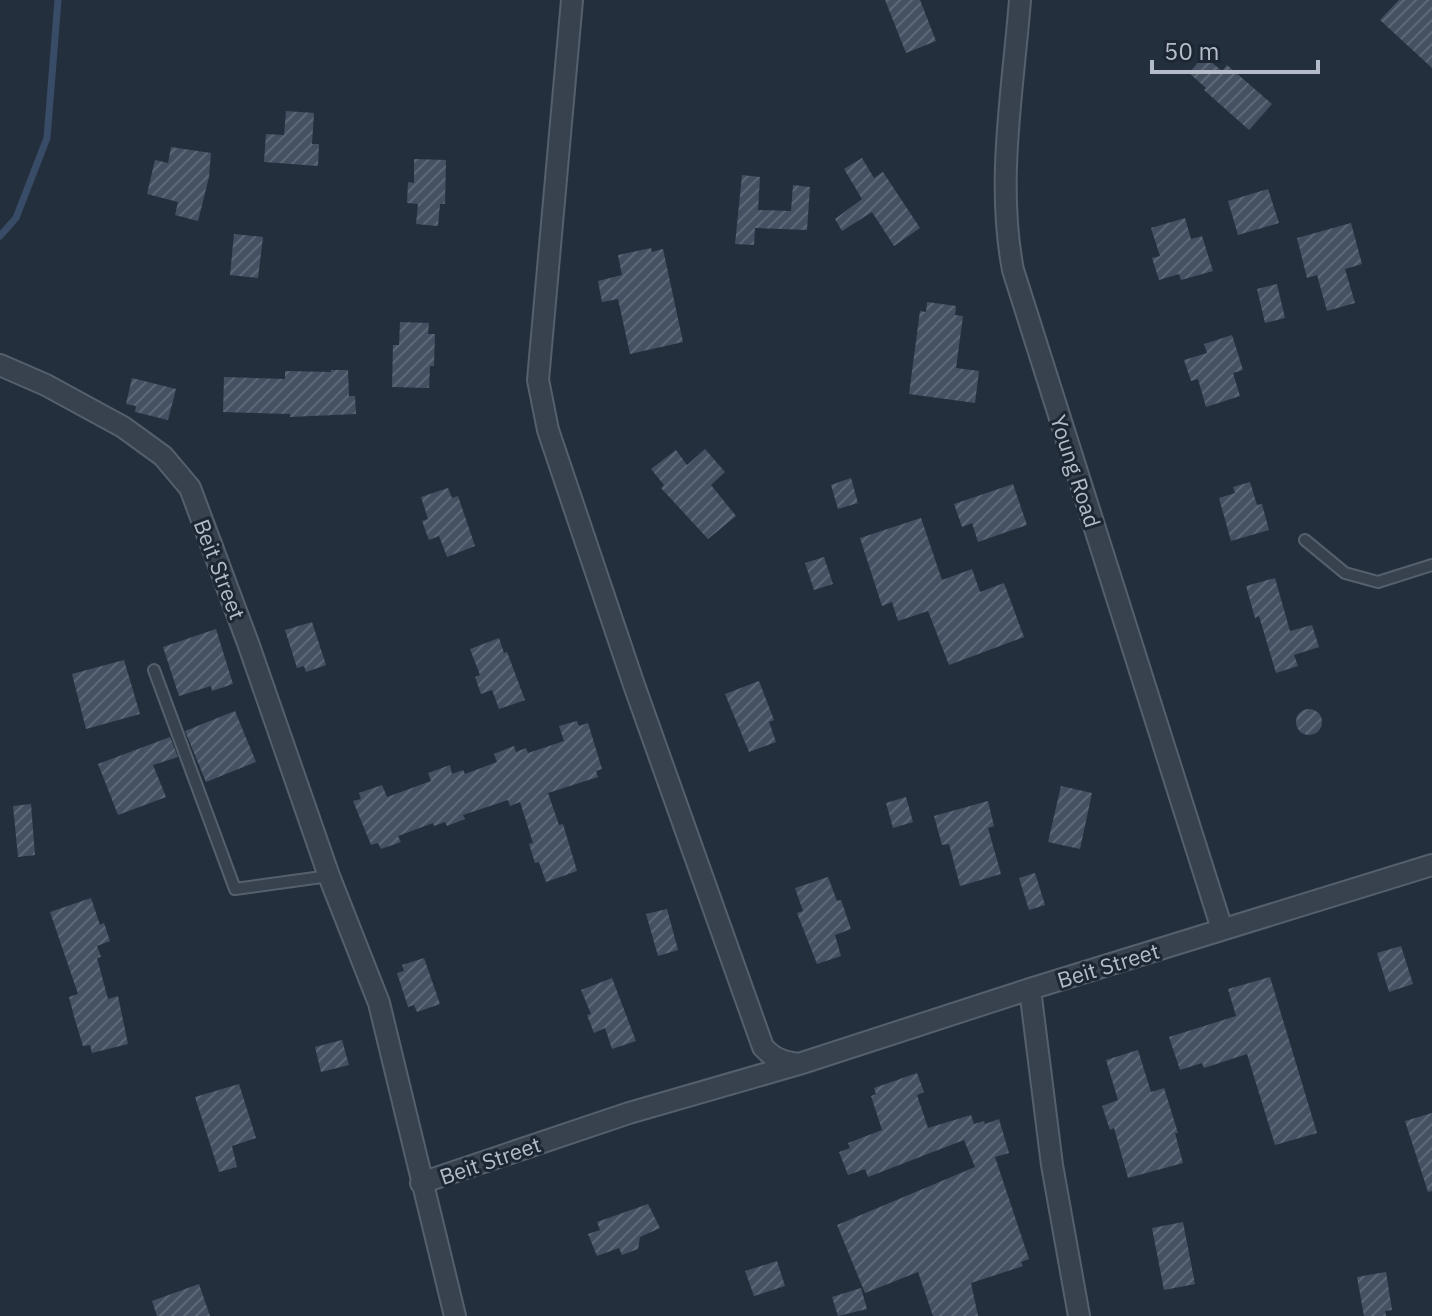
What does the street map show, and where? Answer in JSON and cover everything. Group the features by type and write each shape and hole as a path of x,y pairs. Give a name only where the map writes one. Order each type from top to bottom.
{"street":[{"path":"572,0 538,380 548,430 639,700 763,1047 771,1056 799,1064"},
{"name":"Young Road","path":"1020,0 1004,189 1013,270 1222,929"},
{"name":"Beit Street","path":"0,365 46,385 123,427 163,456 190,488 329,876 379,1003 421,1183 629,1113 799,1064 1432,865"},
{"path":"1030,989 1052,1165 1079,1316"},
{"path":"421,1183 455,1316"}],"lane":[{"path":"1305,540 1345,573 1378,582 1432,565"},
{"path":"154,670 235,889 329,876"}],"building":[{"path":"885,0 920,0 936,41 906,53"},
{"path":"1399,0 1432,0 1432,68 1380,20"},
{"path":"1204,56 1222,71 1227,65 1272,104 1249,130 1189,73"},
{"path":"286,111 314,113 312,144 319,144 318,166 264,162 266,134 284,135"},
{"path":"171,147 211,153 209,177 198,221 175,215 178,202 147,194 155,160 168,163"},
{"path":"862,158 874,178 883,172 920,228 894,246 872,212 842,231 835,219 862,199 844,169"},
{"path":"414,159 446,160 445,204 440,204 438,226 416,224 418,204 407,203 408,182 414,183"},
{"path":"742,175 760,177 758,210 791,211 793,185 810,187 807,230 755,228 754,245 735,244"},
{"path":"1268,189 1279,223 1238,235 1228,201"},
{"path":"1185,218 1191,239 1202,236 1213,271 1181,280 1179,274 1159,280 1152,258 1160,256 1151,228"},
{"path":"1351,223 1362,264 1345,269 1355,303 1327,311 1317,275 1307,278 1297,238"},
{"path":"234,234 263,237 258,278 230,275"},
{"path":"651,248 652,252 663,249 683,342 630,354 618,299 602,302 598,281 622,275 618,255"},
{"path":"1277,284 1285,318 1265,323 1257,289"},
{"path":"927,302 956,306 955,315 963,316 956,368 979,371 975,403 909,394 920,311 926,312"},
{"path":"400,322 429,323 428,334 435,334 434,366 430,366 429,388 392,387 393,345 399,345"},
{"path":"1232,335 1243,370 1233,373 1240,396 1206,407 1198,379 1191,381 1184,360 1207,353 1204,344"},
{"path":"348,370 349,396 355,396 356,414 290,417 290,414 223,412 224,377 285,379 285,371"},
{"path":"132,378 176,389 168,420 135,412 136,406 126,404"},
{"path":"705,449 725,472 711,485 736,516 708,539 661,488 664,485 651,469 676,450 687,465"},
{"path":"851,478 858,503 838,509 831,485"},
{"path":"1250,482 1257,505 1262,504 1269,530 1231,541 1219,498 1235,493 1233,487"},
{"path":"1013,484 1027,525 978,542 972,523 962,527 954,504"},
{"path":"448,488 452,498 458,496 475,546 447,557 439,536 429,540 422,521 428,519 421,497"},
{"path":"921,518 942,580 972,569 980,592 1004,583 1024,637 949,665 928,611 898,621 892,602 882,606 860,538"},
{"path":"824,557 833,584 814,590 805,563"},
{"path":"1275,578 1290,631 1312,625 1319,647 1294,655 1298,666 1276,673 1259,616 1255,618 1246,586"},
{"path":"312,622 326,665 306,672 304,666 297,668 285,630"},
{"path":"216,629 233,684 212,691 211,686 179,696 163,647"},
{"path":"499,638 525,700 499,709 492,690 481,694 475,677 480,675 470,649"},
{"path":"124,660 140,714 86,729 72,674"},
{"path":"759,681 774,720 769,722 776,742 749,752 725,694"},
{"path":"1309,709 1318,713 1322,722 1318,731 1309,735 1300,731 1296,722 1300,713"},
{"path":"235,711 256,762 206,782 185,731"},
{"path":"577,721 579,726 588,723 602,769 596,771 598,777 548,793 559,825 563,824 577,871 546,882 539,862 535,863 529,844 533,843 520,802 510,806 508,800 463,815 465,819 447,826 445,822 434,826 433,823 398,836 401,842 381,849 378,843 371,845 353,801 361,799 359,793 382,785 387,797 431,781 428,773 450,765 452,774 463,770 465,774 497,762 494,754 514,746 516,752 526,748 528,753 564,741 559,726"},
{"path":"170,737 178,757 153,765 166,797 118,815 98,764"},
{"path":"1061,786 1092,793 1080,849 1048,842"},
{"path":"906,797 913,822 893,828 886,803"},
{"path":"988,801 994,826 988,828 1001,874 960,886 949,844 942,845 934,816"},
{"path":"31,804 35,855 18,857 13,806"},
{"path":"1035,873 1045,905 1029,910 1019,878"},
{"path":"828,877 837,901 841,900 851,929 835,935 841,956 817,964 797,913 803,911 795,888"},
{"path":"91,898 100,925 104,923 110,941 97,946 101,957 97,958 108,999 118,996 128,1044 92,1053 90,1045 83,1046 75,1020 69,997 78,994 50,912"},
{"path":"667,909 678,950 658,956 646,914"},
{"path":"1401,946 1413,984 1389,992 1377,953"},
{"path":"424,958 440,1004 417,1012 414,1005 408,1007 397,973 404,971 402,965"},
{"path":"1270,977 1317,1133 1275,1145 1247,1054 1204,1068 1202,1063 1180,1070 1169,1037 1236,1016 1228,989"},
{"path":"612,978 636,1041 612,1049 605,1028 594,1033 587,1015 591,1014 581,990"},
{"path":"342,1040 349,1065 321,1072 315,1047"},
{"path":"1138,1050 1151,1092 1164,1088 1178,1133 1175,1133 1183,1163 1128,1178 1114,1128 1110,1130 1102,1106 1118,1100 1106,1060"},
{"path":"917,1073 924,1092 917,1095 928,1128 971,1115 974,1124 999,1119 1009,1153 995,1157 1029,1259 1021,1262 1023,1266 971,1283 978,1316 933,1316 918,1272 865,1293 837,1225 975,1167 964,1140 868,1177 865,1169 848,1175 839,1152 850,1148 848,1143 882,1130 871,1096 876,1094 874,1088"},
{"path":"239,1084 256,1138 232,1146 237,1167 219,1172 195,1097"},
{"path":"1432,1113 1432,1191 1428,1192 1405,1121"},
{"path":"648,1204 660,1228 640,1237 638,1249 622,1255 619,1248 597,1256 588,1234 600,1230 597,1222"},
{"path":"1183,1222 1195,1284 1164,1290 1152,1228"},
{"path":"777,1261 785,1286 754,1296 745,1271"},
{"path":"1386,1272 1392,1310 1385,1311 1386,1316 1364,1316 1357,1277"},
{"path":"199,1284 210,1316 157,1316 152,1301"},
{"path":"861,1288 867,1309 838,1316 832,1297"}],"waterway":[{"path":"0,236 16,218 47,138 58,0"}]}
